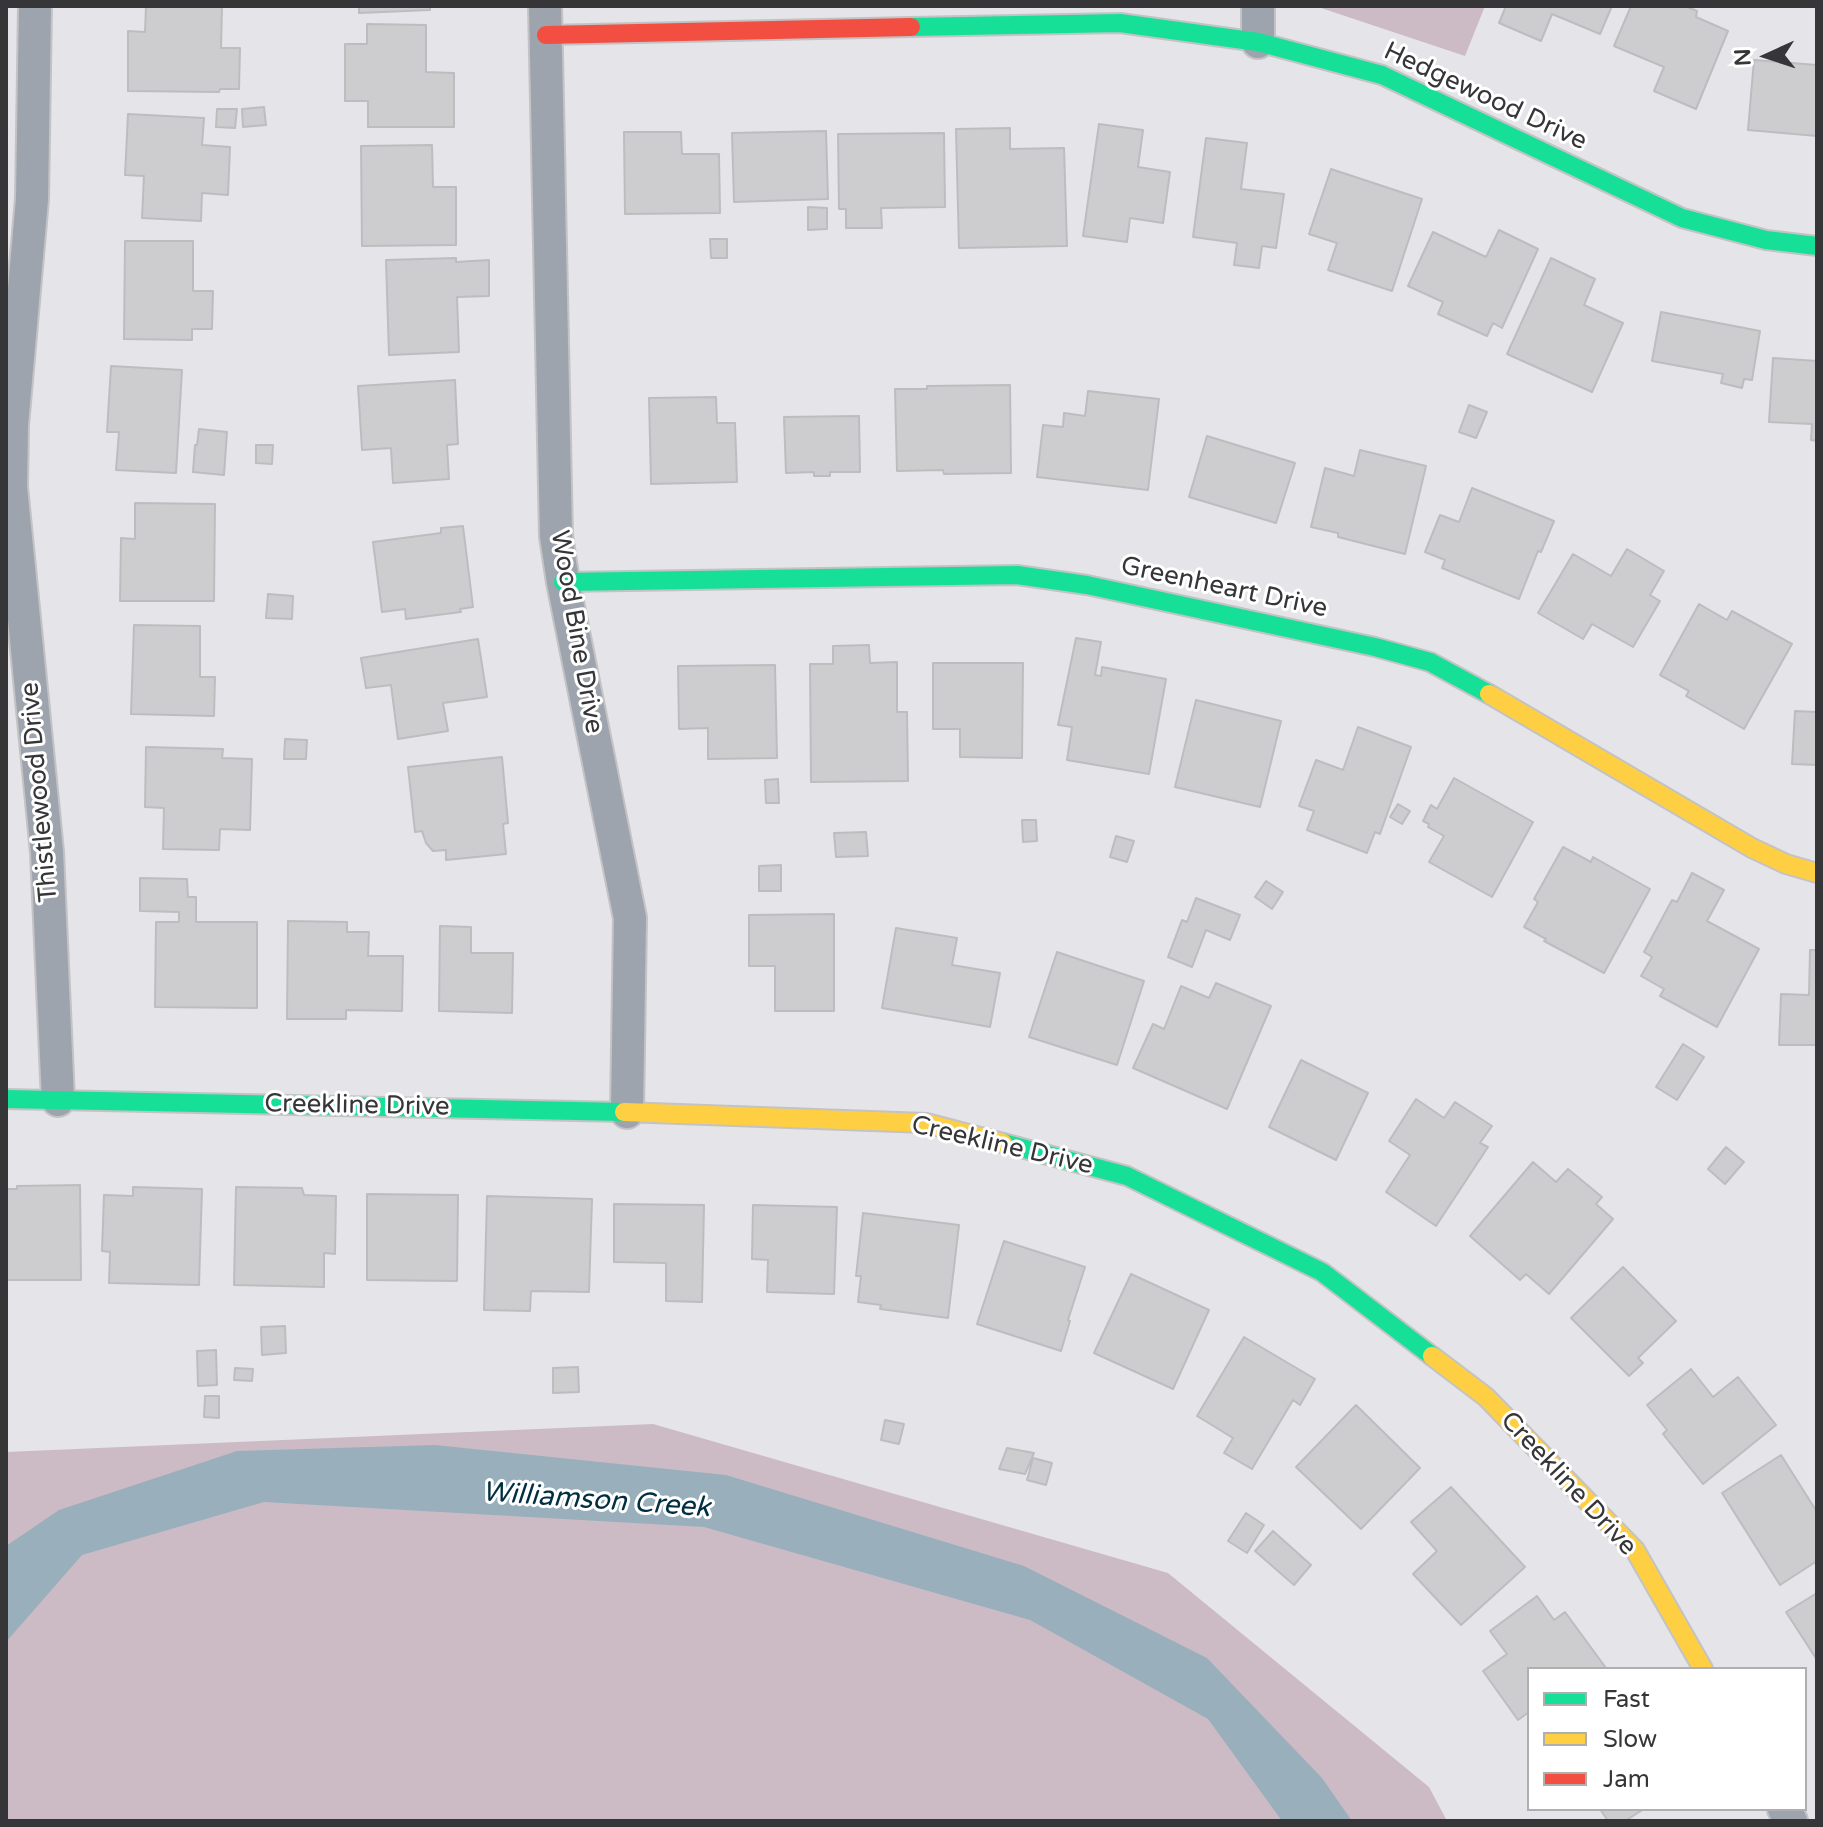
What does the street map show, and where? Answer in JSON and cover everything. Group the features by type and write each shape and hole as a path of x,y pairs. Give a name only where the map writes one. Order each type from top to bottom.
{"street":[{"name":"Thistlewood Drive","path":"35,6 32,199 12,425 11,487 47,852 58,1100"},
{"path":"1258,6 1258,42"},
{"name":"Hedgewood Drive","path":"546,20 1120,23 1258,42 1382,75 1682,218 1766,240 1817,246"},
{"name":"Wood Bine Drive","path":"546,20 556,536 630,918 627,1112"},
{"name":"Greenheart Drive","path":"563,582 1017,575 1087,585 1375,647 1430,662 1752,848 1786,864 1817,873"},
{"name":"Creekline Drive","path":"6,1099 627,1112 926,1123 1127,1176 1322,1272 1486,1397 1635,1550 1702,1667"}],"shaded area":[{"path":"1315,6 1485,6 1465,56"},
{"path":"653,1424 1168,1573 1429,1787 1447,1821 6,1821 6,1452"}],"water":[{"name":"Williamson Creek","path":"435,1445 726,1475 1024,1566 1207,1658 1322,1778 1352,1821 1282,1821 1208,1719 1030,1620 704,1527 264,1502 82,1555 6,1642 6,1546 59,1510 237,1451"}],"building":[{"path":"146,6 222,6 221,48 240,48 239,89 220,89 219,92 128,91 128,31 145,32"},
{"path":"359,6 430,6 430,10 359,13"},
{"path":"1506,6 1612,6 1600,34 1552,14 1541,41 1499,23"},
{"path":"1631,6 1685,6 1697,11 1696,17 1728,31 1696,109 1654,91 1664,67 1614,46"},
{"path":"367,24 426,25 426,72 454,73 454,127 368,127 368,101 345,101 345,44 367,44"},
{"path":"1754,60 1817,65 1817,136 1748,130"},
{"path":"264,107 266,125 243,127 242,109"},
{"path":"217,109 237,109 235,128 216,127"},
{"path":"128,114 204,118 202,145 230,147 228,195 202,193 201,221 142,218 144,176 125,175"},
{"path":"1099,124 1143,130 1138,167 1170,172 1163,223 1130,218 1127,242 1083,236"},
{"path":"1010,128 1010,149 1064,148 1067,246 959,248 956,129"},
{"path":"826,131 828,199 734,202 732,133"},
{"path":"624,132 681,132 682,154 719,154 720,213 625,214"},
{"path":"944,133 945,207 881,208 882,228 846,228 846,209 839,209 838,134"},
{"path":"1206,138 1247,143 1241,189 1284,194 1276,248 1262,246 1259,268 1234,265 1237,243 1193,237"},
{"path":"432,145 433,187 456,187 456,245 362,246 361,146"},
{"path":"1331,169 1422,199 1392,291 1328,270 1337,243 1309,234"},
{"path":"808,207 827,208 827,229 808,230"},
{"path":"1499,230 1538,249 1502,328 1493,323 1487,336 1438,314 1443,302 1408,286 1433,232 1486,257"},
{"path":"710,239 727,239 727,258 711,258"},
{"path":"125,241 193,241 193,291 213,291 212,329 192,329 192,340 124,339"},
{"path":"456,258 456,262 489,260 489,296 457,297 459,352 389,355 386,260"},
{"path":"1551,258 1595,279 1584,305 1623,323 1592,392 1507,354"},
{"path":"1661,312 1760,331 1752,380 1744,379 1742,388 1721,383 1723,374 1652,361"},
{"path":"1773,358 1817,361 1817,441 1811,440 1812,424 1769,422"},
{"path":"111,366 182,370 176,473 116,470 119,432 107,432"},
{"path":"455,380 458,444 447,445 449,479 393,483 391,448 362,450 358,386"},
{"path":"1010,385 1011,473 897,471 895,389"},
{"path":"1088,391 1159,399 1148,490 1037,477 1043,425 1063,427 1064,413 1085,416"},
{"path":"716,397 717,423 735,423 737,482 651,484 649,398"},
{"path":"1469,405 1487,412 1476,438 1459,432"},
{"path":"859,416 860,472 830,472 830,476 814,476 814,472 786,473 784,417"},
{"path":"199,429 227,432 224,475 193,472"},
{"path":"1207,436 1295,463 1276,523 1189,497"},
{"path":"256,445 273,445 272,464 256,463"},
{"path":"1360,450 1426,466 1405,554 1311,527 1325,468 1354,476"},
{"path":"1472,488 1554,521 1519,599 1442,568 1445,560 1425,552 1440,515 1459,522"},
{"path":"135,503 215,504 214,601 120,601 121,538 135,539"},
{"path":"463,526 473,607 460,609 461,612 406,619 405,609 382,612 373,542 441,533 441,528"},
{"path":"1627,549 1664,571 1650,595 1660,601 1633,647 1592,624 1583,639 1538,613 1573,554 1611,576"},
{"path":"268,594 293,596 292,619 266,618"},
{"path":"1699,604 1727,620 1732,611 1792,644 1744,729 1686,696 1689,691 1660,675"},
{"path":"134,625 200,626 200,677 215,677 214,716 131,714"},
{"path":"1076,638 1101,642 1095,675 1101,676 1102,667 1166,679 1149,774 1067,760 1072,727 1058,725"},
{"path":"478,639 487,697 443,703 448,731 398,739 391,685 366,688 361,658"},
{"path":"869,645 870,663 897,662 897,712 907,712 908,781 811,782 810,664 833,664 833,646"},
{"path":"933,663 1023,663 1022,758 960,757 960,729 933,729"},
{"path":"775,665 777,758 708,759 708,728 679,729 678,666"},
{"path":"1817,680 1817,765 1792,764 1795,711 1816,712"},
{"path":"1196,700 1281,721 1260,807 1175,787"},
{"path":"1358,727 1411,747 1380,834 1375,832 1367,853 1307,830 1314,811 1299,806 1316,760 1343,770"},
{"path":"285,739 307,740 306,759 284,759"},
{"path":"146,747 223,749 222,758 252,759 250,830 220,829 219,850 163,849 164,808 145,807"},
{"path":"502,757 508,823 503,824 506,854 446,860 446,850 433,851 422,831 415,832 408,767"},
{"path":"1454,778 1533,822 1492,897 1429,862 1444,836 1423,821 1431,805 1437,809"},
{"path":"778,779 779,803 766,803 765,780"},
{"path":"1398,804 1410,811 1402,824 1390,817"},
{"path":"1022,820 1036,820 1037,841 1023,842"},
{"path":"866,832 868,856 836,857 834,833"},
{"path":"1116,836 1134,841 1127,862 1110,857"},
{"path":"1563,847 1591,862 1593,857 1650,889 1604,973 1524,927 1538,902 1534,899"},
{"path":"781,865 781,891 759,891 759,866"},
{"path":"1692,873 1724,890 1707,921 1759,949 1717,1027 1660,996 1664,989 1641,976 1652,957 1644,952 1672,900 1677,902"},
{"path":"140,878 187,879 188,897 196,897 196,922 257,922 257,1008 155,1007 156,922 179,922 179,912 140,911"},
{"path":"1266,881 1283,892 1272,909 1255,897"},
{"path":"1196,898 1240,915 1230,940 1206,930 1192,967 1168,957 1182,920 1187,922"},
{"path":"834,914 834,1011 775,1011 775,966 749,966 749,915"},
{"path":"288,921 347,922 347,932 369,932 368,956 403,956 402,1011 346,1010 346,1019 287,1019"},
{"path":"440,926 471,927 471,953 513,953 512,1013 439,1011"},
{"path":"896,928 957,938 952,965 1000,973 990,1027 882,1008"},
{"path":"1810,950 1817,950 1817,1045 1779,1045 1781,994 1809,995"},
{"path":"1057,952 1144,981 1117,1065 1029,1037"},
{"path":"1216,983 1271,1006 1227,1109 1133,1068 1153,1024 1164,1029 1181,986 1209,998"},
{"path":"1683,1044 1704,1057 1677,1100 1656,1087"},
{"path":"1301,1060 1368,1093 1336,1160 1269,1127"},
{"path":"1416,1099 1444,1118 1455,1102 1492,1126 1480,1143 1488,1147 1436,1226 1386,1192 1410,1155 1389,1141"},
{"path":"1726,1147 1744,1162 1725,1184 1708,1169"},
{"path":"1533,1162 1556,1182 1568,1169 1602,1197 1596,1204 1613,1219 1549,1294 1526,1274 1520,1280 1470,1236"},
{"path":"80,1185 81,1280 6,1280 6,1189 17,1189 17,1186"},
{"path":"133,1187 202,1189 199,1285 109,1283 110,1252 102,1251 104,1195 133,1196"},
{"path":"236,1187 302,1188 304,1195 336,1196 335,1254 324,1253 324,1287 234,1285"},
{"path":"367,1194 458,1195 457,1281 367,1280"},
{"path":"487,1196 592,1199 589,1292 531,1291 530,1311 484,1310"},
{"path":"614,1204 704,1205 702,1302 666,1301 666,1263 614,1262"},
{"path":"753,1205 837,1207 834,1294 767,1292 768,1260 752,1259"},
{"path":"863,1213 959,1225 948,1318 880,1309 881,1305 858,1302 861,1276 856,1276"},
{"path":"1004,1241 1085,1267 1061,1351 977,1324"},
{"path":"1623,1267 1676,1321 1638,1358 1643,1363 1629,1376 1571,1318"},
{"path":"1131,1274 1209,1310 1173,1389 1094,1353"},
{"path":"285,1326 286,1353 262,1355 261,1327"},
{"path":"1244,1337 1315,1379 1300,1405 1293,1400 1252,1469 1224,1453 1233,1438 1197,1416"},
{"path":"216,1350 217,1385 198,1386 197,1351"},
{"path":"578,1367 579,1392 553,1393 553,1368"},
{"path":"235,1368 253,1369 252,1381 234,1380"},
{"path":"1691,1369 1713,1397 1738,1377 1776,1425 1703,1484 1663,1434 1667,1430 1647,1405"},
{"path":"205,1396 219,1396 219,1418 204,1417"},
{"path":"1356,1405 1420,1468 1361,1529 1296,1467"},
{"path":"885,1420 904,1424 899,1444 881,1440"},
{"path":"1007,1448 1034,1453 1025,1474 999,1469"},
{"path":"1781,1455 1817,1512 1817,1561 1780,1585 1722,1493"},
{"path":"1033,1458 1052,1463 1046,1485 1027,1480"},
{"path":"1451,1487 1525,1567 1461,1625 1413,1574 1437,1551 1411,1522"},
{"path":"1246,1513 1264,1525 1247,1553 1228,1541"},
{"path":"1273,1531 1311,1565 1294,1585 1255,1551"},
{"path":"1817,1593 1817,1660 1786,1612"},
{"path":"1537,1596 1554,1620 1565,1612 1605,1667 1527,1667 1527,1713 1518,1720 1483,1671 1507,1654 1490,1631"},
{"path":"1601,1811 1641,1811 1625,1821 1608,1821"}],"traffic: fast":[{"path":"911,27 1120,23 1258,42 1382,75 1682,218 1766,240 1817,246"},
{"path":"563,582 1017,575 1087,585 1375,647 1430,662 1489,694"},
{"path":"6,1099 624,1112"},
{"path":"1003,1143 1127,1176 1322,1272 1432,1356"}],"traffic: slow":[{"path":"1489,694 1752,848 1786,864 1817,873"},
{"path":"624,1112 926,1123 1003,1143"},
{"path":"1432,1356 1486,1397 1635,1550 1702,1667"}],"traffic: jam":[{"path":"546,35 911,27"}]}
